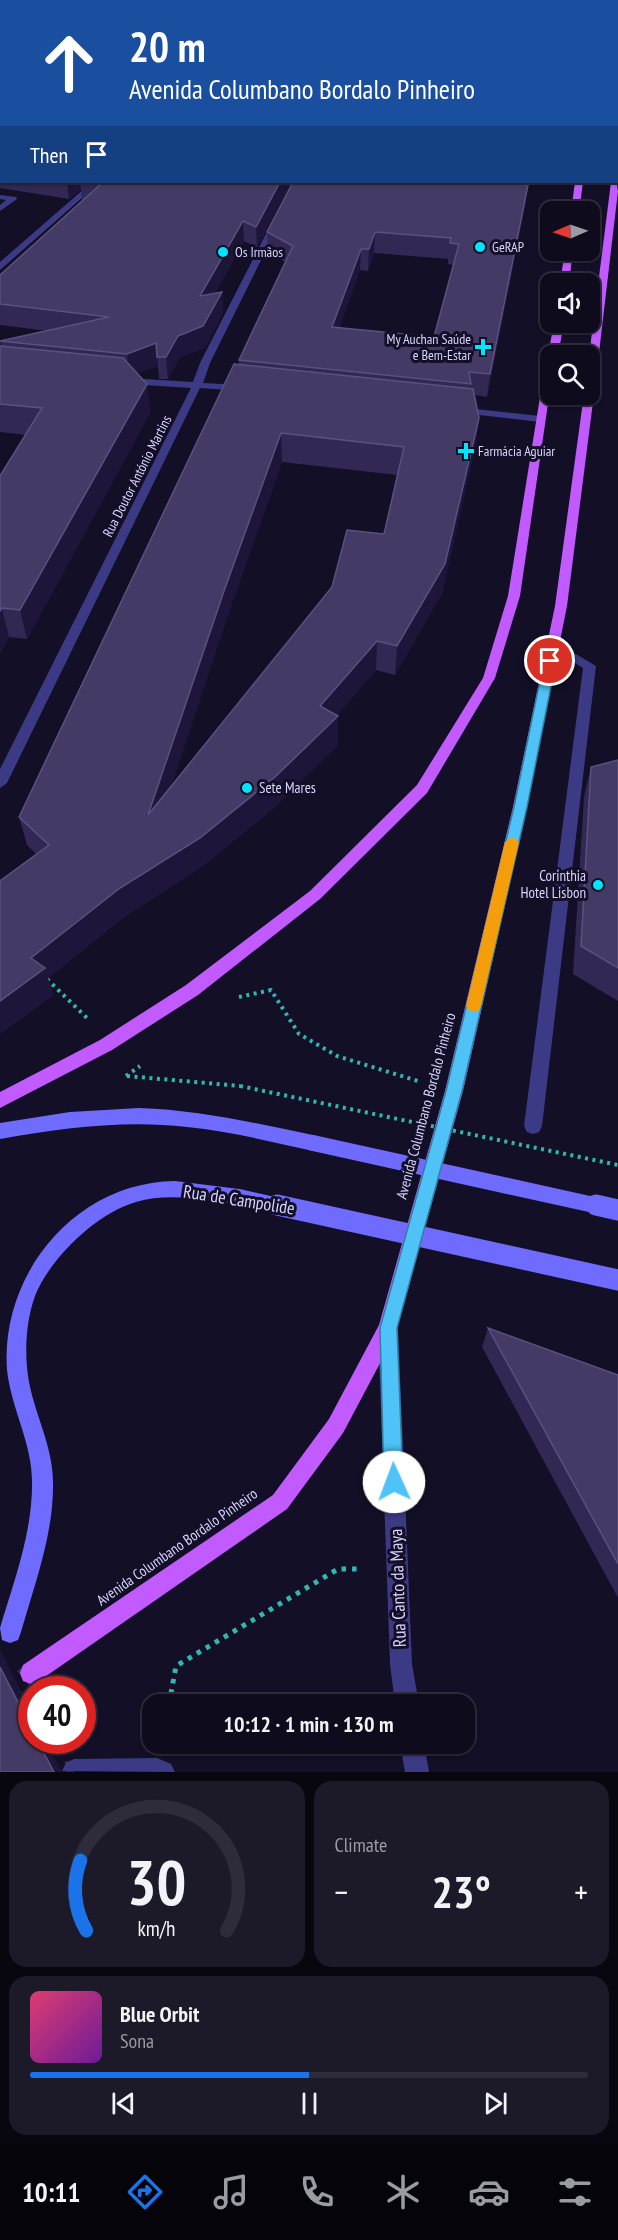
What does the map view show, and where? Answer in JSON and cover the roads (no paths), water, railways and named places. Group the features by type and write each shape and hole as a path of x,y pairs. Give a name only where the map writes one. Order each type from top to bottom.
{"main road":[{"path":"576,201 579,183"},
{"path":"595,345 615,183"},
{"path":"0,1100 106,1045 192,990 315,895 422,789 489,678 514,596 543,405"},
{"name":"Avenida Columbano Bordalo Pinheiro","path":"31,1673 280,1502 336,1426 388,1328 454,1091 520,807 561,606 588,405"},
{"path":"0,1131 59,1120 117,1115 188,1119 313,1143 618,1210"},
{"name":"Rua de Campolide","path":"10,1632 34,1549 43,1481 17,1370 20,1316 28,1290 65,1237 89,1218 122,1198 151,1190 192,1190 239,1197 618,1280"}],"street":[{"path":"0,267 95,183"},
{"path":"0,197 13,199 0,209"},
{"name":"Rua Doutor António Martins","path":"0,783 280,214"},
{"path":"118,380 257,390"},
{"path":"440,409 540,419"},
{"path":"533,1126 590,666 554,645"},
{"name":"Rua Canto da Maya","path":"388,1328 397,1569 406,1694"},
{"path":"414,1754 417,1772"},
{"path":"74,1771 157,1770 163,1772"}],"tunnel":[{"path":"0,1699 31,1673"},
{"path":"66,1772 74,1771"}],"place":[{"name":"GeRAP","path":"480,247"},
{"name":"Os Irmãos","path":"223,252"},
{"name":"My Auchan Saúde e Bem-Estar","path":"483,347"},
{"name":"Farmácia Aguiar","path":"466,451"},
{"name":"Sete Mares","path":"247,788"},
{"name":"Corinthia Hotel Lisbon","path":"598,885"}]}
